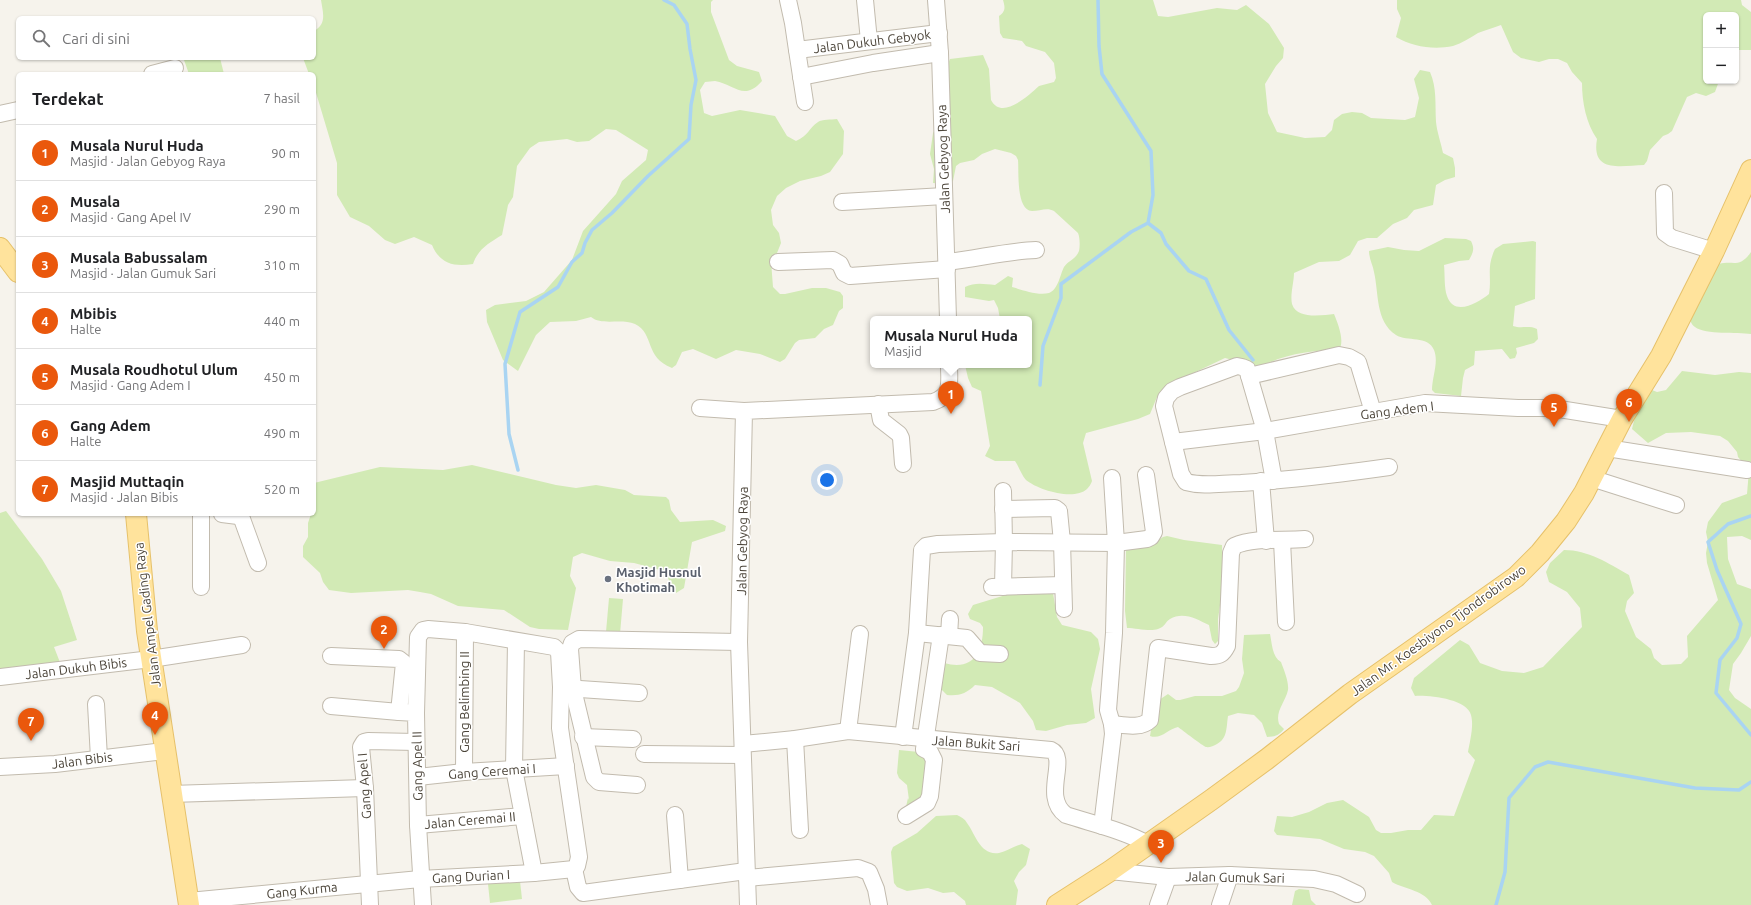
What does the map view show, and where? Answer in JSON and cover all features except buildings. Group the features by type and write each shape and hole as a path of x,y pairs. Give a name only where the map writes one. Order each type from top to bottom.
{"main road":[{"name":"Jalan Mr. Koesbiyono Tjondrobirowo","path":"1057,905 1110,871 1261,764 1350,694 1516,577 1540,553 1566,521 1622,420 1661,356 1714,251 1751,170"},
{"path":"0,248 16,269"},
{"name":"Jalan Ampel Gading Raya","path":"139,516 147,631 164,751 189,903"}],"street":[{"path":"788,0 801,49 801,77 805,102"},
{"path":"865,0 869,41"},
{"name":"Jalan Gebyog Raya","path":"936,0 940,53 948,316"},
{"name":"Jalan Dukuh Gebyok","path":"801,49 939,33"},
{"path":"801,77 873,63 940,53"},
{"path":"160,72 175,68"},
{"path":"0,114 16,110"},
{"path":"1664,193 1665,233 1672,238 1714,251"},
{"path":"842,202 944,196"},
{"path":"778,262 833,260 840,264 844,273 850,276 947,265 1010,251 1036,250"},
{"path":"1249,376 1297,364 1344,356 1358,362 1373,412"},
{"path":"1266,541 1268,481 1265,431 1247,369 1237,366 1172,392 1166,398 1164,406 1180,474 1186,482 1200,485 1268,481 1338,475 1390,467"},
{"path":"700,408 744,411 933,402 942,399 947,394 949,384 949,368"},
{"name":"Gang Adem I","path":"1173,442 1265,431 1425,403 1518,408 1554,408 1622,420"},
{"path":"878,404 883,424 899,434 901,438 903,464"},
{"name":"Jalan Gebyog Raya","path":"744,411 739,642 748,905"},
{"path":"1607,448 1747,470"},
{"path":"925,744 891,745 889,742 896,736 917,633 922,550 932,545 1004,542 1116,543 1147,539 1151,537 1154,532 1146,475"},
{"path":"1102,826 1108,787 1113,734 1108,710 1114,633 1116,543 1112,478"},
{"path":"1591,478 1676,505"},
{"path":"1003,491 1004,542 998,587 1063,585"},
{"path":"1003,509 1055,508 1059,511 1062,542 1064,609"},
{"path":"201,587 202,516"},
{"path":"238,516 242,519 258,563"},
{"path":"1282,540 1286,622"},
{"path":"1112,724 1135,726 1146,724 1150,720 1158,648 1212,656 1219,656 1224,653 1227,646 1231,553 1234,546 1242,543 1305,540"},
{"path":"906,816 927,802 930,796 934,760 925,744 945,635 950,619"},
{"path":"416,713 418,637 423,630 428,629 465,632 554,647 559,652 567,688 575,692 583,737 595,780 599,782 637,785"},
{"name":"Gang Belimbing II","path":"464,772 465,632"},
{"path":"917,633 967,638 980,653 1000,654"},
{"path":"848,731 860,634"},
{"path":"739,642 579,639 572,643 570,648 567,688 560,728 579,857 577,866 574,869 578,887 583,893 680,880 858,868 868,872 876,889 879,905"},
{"path":"516,641 514,769 534,873"},
{"name":"Jalan Dukuh Bibis","path":"0,677 151,659 242,644"},
{"path":"331,656 399,658 404,663 405,668 399,712"},
{"path":"567,688 640,692"},
{"path":"96,704 99,758"},
{"name":"Gang Apel II","path":"331,706 416,713 418,825 420,879 423,905"},
{"path":"644,754 742,749 848,731 896,736"},
{"path":"583,737 633,739"},
{"path":"795,739 800,830"},
{"name":"Gang Apel I","path":"370,905 365,788 361,751 362,744 368,741 416,742"},
{"name":"Jalan Bukit Sari","path":"925,744 1028,747 1054,751 1058,758 1054,796 1059,809 1066,815 1134,836 1148,844"},
{"name":"Jalan Bibis","path":"0,767 55,764 164,751"},
{"name":"Gang Ceremai I","path":"418,777 464,772 566,766"},
{"path":"171,794 365,788"},
{"path":"674,815 680,880"},
{"name":"Jalan Ceremai II","path":"418,825 522,816"},
{"name":"Gang Durian I","path":"368,883 534,873 574,869"},
{"name":"Jalan Gumuk Sari","path":"1110,871 1168,877 1230,874 1321,880 1336,884 1357,894"},
{"path":"1220,905 1230,874"},
{"path":"1158,905 1168,877"},
{"name":"Gang Kurma","path":"189,903 368,883"}],"green space":[{"path":"321,0 713,0 711,2 711,12 729,60 737,66 759,72 762,81 756,87 744,91 715,81 705,82 700,90 704,113 712,116 740,110 775,116 787,136 796,141 822,120 837,119 844,131 843,154 830,172 821,176 800,181 786,188 777,196 771,210 773,225 779,233 781,243 775,258 771,261 773,287 780,294 812,288 826,288 840,292 843,296 843,308 839,311 833,325 824,329 815,338 799,340 795,343 785,359 780,362 760,354 736,350 716,359 693,349 682,352 676,365 672,368 657,358 641,328 630,322 606,322 595,320 591,317 576,321 550,322 536,335 518,371 503,360 487,322 486,310 495,305 526,301 544,292 572,260 583,231 616,194 622,181 646,160 648,150 616,130 606,129 589,141 577,142 567,139 539,142 530,148 517,166 513,197 508,205 502,235 481,250 473,264 460,265 448,263 439,256 432,245 414,237 395,244 385,240 369,226 350,217 337,195 337,163 316,93 316,72 308,72 304,60 316,60 316,30 321,25 323,9"},
{"path":"1003,0 1153,0 1158,16 1168,17 1217,8 1237,10 1246,5 1269,24 1284,48 1283,58 1276,66 1265,84 1268,113 1277,132 1305,138 1325,137 1332,130 1334,120 1342,114 1352,112 1362,113 1371,118 1405,120 1415,117 1419,98 1414,79 1420,70 1430,72 1435,90 1436,122 1443,153 1453,158 1455,168 1455,177 1436,185 1433,205 1414,210 1407,218 1393,224 1377,238 1367,238 1358,241 1350,255 1339,261 1319,262 1294,273 1292,304 1295,309 1305,314 1334,314 1341,337 1341,346 1339,350 1319,351 1288,356 1260,367 1225,358 1183,378 1157,397 1150,414 1138,419 1086,433 1083,443 1092,481 1087,489 1074,494 1056,493 1039,487 1026,480 1015,461 995,461 985,456 990,446 981,391 972,387 966,368 1032,368 1032,316 999,316 998,308 994,300 989,301 965,297 965,287 976,284 995,285 1008,276 1013,278 1012,287 1035,293 1049,293 1057,286 1064,267 1076,256 1079,251 1080,242 1078,233 1054,211 1046,209 1032,211 1027,209 1023,204 1019,190 1018,160 1016,156 1011,153 995,149 982,154 974,160 960,163 956,166 953,181 949,184 933,183 934,169 930,154 933,133 936,128 950,59 983,55 989,69 991,100 996,106 1002,108 1015,104 1039,86 1054,82 1056,78 1054,63 1045,52 1026,46 1022,41 1003,38 1000,33 999,16 1003,12"},
{"path":"1397,0 1741,0 1742,5 1751,12 1751,50 1739,50 1739,12 1703,12 1703,84 1718,84 1715,92 1706,96 1696,93 1687,97 1672,131 1663,136 1650,150 1647,161 1644,165 1617,166 1609,165 1598,158 1596,150 1597,139 1593,133 1585,112 1582,83 1572,72 1567,63 1558,59 1549,59 1539,62 1521,58 1513,52 1501,25 1478,33 1453,46 1431,48 1409,43 1396,37 1401,18 1397,9"},
{"path":"184,60 220,60 224,72 188,72"},
{"path":"1445,238 1466,239 1471,241 1473,246 1469,260 1444,265 1447,296 1450,302 1455,306 1460,307 1473,304 1489,294 1490,267 1495,249 1503,244 1536,242 1535,299 1515,306 1513,326 1531,327 1537,329 1538,339 1534,343 1516,348 1517,353 1515,358 1510,359 1502,349 1475,351 1474,365 1465,370 1461,396 1435,393 1432,390 1436,359 1431,345 1427,342 1396,335 1384,322 1379,306 1376,280 1369,254 1369,251 1388,247 1419,251"},
{"path":"1751,252 1751,334 1706,331 1700,330 1694,326 1690,319 1711,272 1719,264 1740,262"},
{"path":"1682,371 1715,375 1739,372 1751,373 1751,540 1742,536 1727,537 1728,559 1737,584 1751,589 1751,636 1733,664 1729,690 1735,698 1751,709 1751,905 1432,905 1425,896 1420,893 1392,882 1389,873 1374,856 1365,852 1344,849 1320,839 1277,835 1274,831 1277,816 1292,817 1309,812 1327,803 1343,800 1369,817 1376,830 1381,833 1421,830 1434,815 1454,816 1475,760 1468,752 1472,729 1471,715 1463,705 1447,699 1429,696 1415,696 1411,688 1414,678 1460,640 1469,645 1480,663 1502,671 1524,673 1543,667 1582,627 1580,608 1567,592 1549,582 1546,572 1550,563 1564,550 1581,552 1590,555 1629,575 1634,593 1627,601 1625,611 1636,637 1651,649 1654,658 1662,665 1681,664 1688,657 1687,636 1718,600 1707,563 1706,553 1708,542 1706,532 1708,522 1722,503 1747,494 1749,470 1738,457 1737,452 1728,441 1720,436 1691,432 1666,433 1648,443 1632,429 1637,412 1644,397 1652,390 1657,392 1666,390"},
{"path":"472,465 556,485 576,488 596,485 625,490 634,495 666,497 669,500 671,510 680,522 713,520 726,526 725,531 692,542 684,588 676,593 664,571 634,563 610,561 582,553 573,557 570,576 576,588 568,630 539,629 530,627 504,610 458,606 431,594 420,592 408,590 351,593 329,590 323,582 320,573 303,557 303,546 308,537 308,523 310,516 316,516 316,483 380,467 443,470"},
{"path":"6,511 42,559 61,591 77,640 54,647 61,665 0,671 0,513"},
{"path":"1167,536 1184,540 1222,545 1223,585 1218,619 1218,641 1215,644 1212,640 1209,625 1195,618 1185,616 1170,619 1162,627 1155,630 1127,628 1125,611 1126,549 1150,546"},
{"path":"1053,593 1057,617 1062,625 1091,632 1098,639 1100,649 1091,689 1095,718 1086,723 1067,725 1046,731 1036,730 1033,721 1020,703 992,687 975,685 959,695 947,695 940,688 944,663 954,665 969,662 974,658 981,645 983,627 980,623 970,619 968,614 973,605 1009,594"},
{"path":"609,598 623,599 620,634 606,632"},
{"path":"1270,634 1274,653 1281,662 1288,683 1287,695 1278,715 1279,724 1284,729 1281,733 1267,737 1262,723 1254,715 1238,713 1228,716 1223,739 1211,747 1204,746 1178,727 1158,737 1150,736 1156,702 1168,694 1176,700 1180,700 1195,696 1222,696 1236,691 1244,673 1242,659 1244,635"},
{"path":"899,750 919,752 926,756 937,791 905,811 908,798 909,800 907,785 899,778 897,773"},
{"path":"957,815 965,820 979,843 987,851 999,853 1022,844 1030,849 1026,865 1019,872 1014,881 1018,890 1016,905 966,905 965,901 954,892 943,893 928,888 907,891 897,887 894,883 891,852 893,847 917,833 936,816"},
{"path":"520,881 522,899 490,903 488,884"},
{"path":"1299,889 1309,890 1311,900 1316,905 1292,905 1295,891"}],"waterway":[{"path":"518,470 509,434 505,364 520,312 558,287 572,262 582,253 585,243 592,230 612,213 648,176 689,139 691,105 696,80 687,24 674,5 664,0"},
{"path":"1040,385 1043,346 1061,298 1061,284 1131,232 1148,223 1153,195 1151,151 1102,74 1099,46 1098,0"},
{"path":"1148,223 1161,233 1166,244 1189,271 1206,279 1229,330 1253,360"},
{"path":"1751,516 1728,524 1708,542 1717,570 1741,624 1737,638 1720,660 1716,693 1751,735"},
{"path":"1496,905 1505,872 1509,798 1535,767 1548,762 1695,788 1739,790 1751,782"}],"place":[{"name":"Musala Nurul Huda","path":"951,414"},
{"name":"Gang Adem","path":"1629,422"},
{"name":"Musala Roudhotul Ulum","path":"1554,427"},
{"name":"Masjid Husnul Khotimah","path":"608,579"},
{"name":"Musala","path":"384,649"},
{"name":"Mbibis","path":"155,735"},
{"name":"Masjid Muttaqin","path":"31,741"},
{"name":"Musala Babussalam","path":"1161,863"}]}
